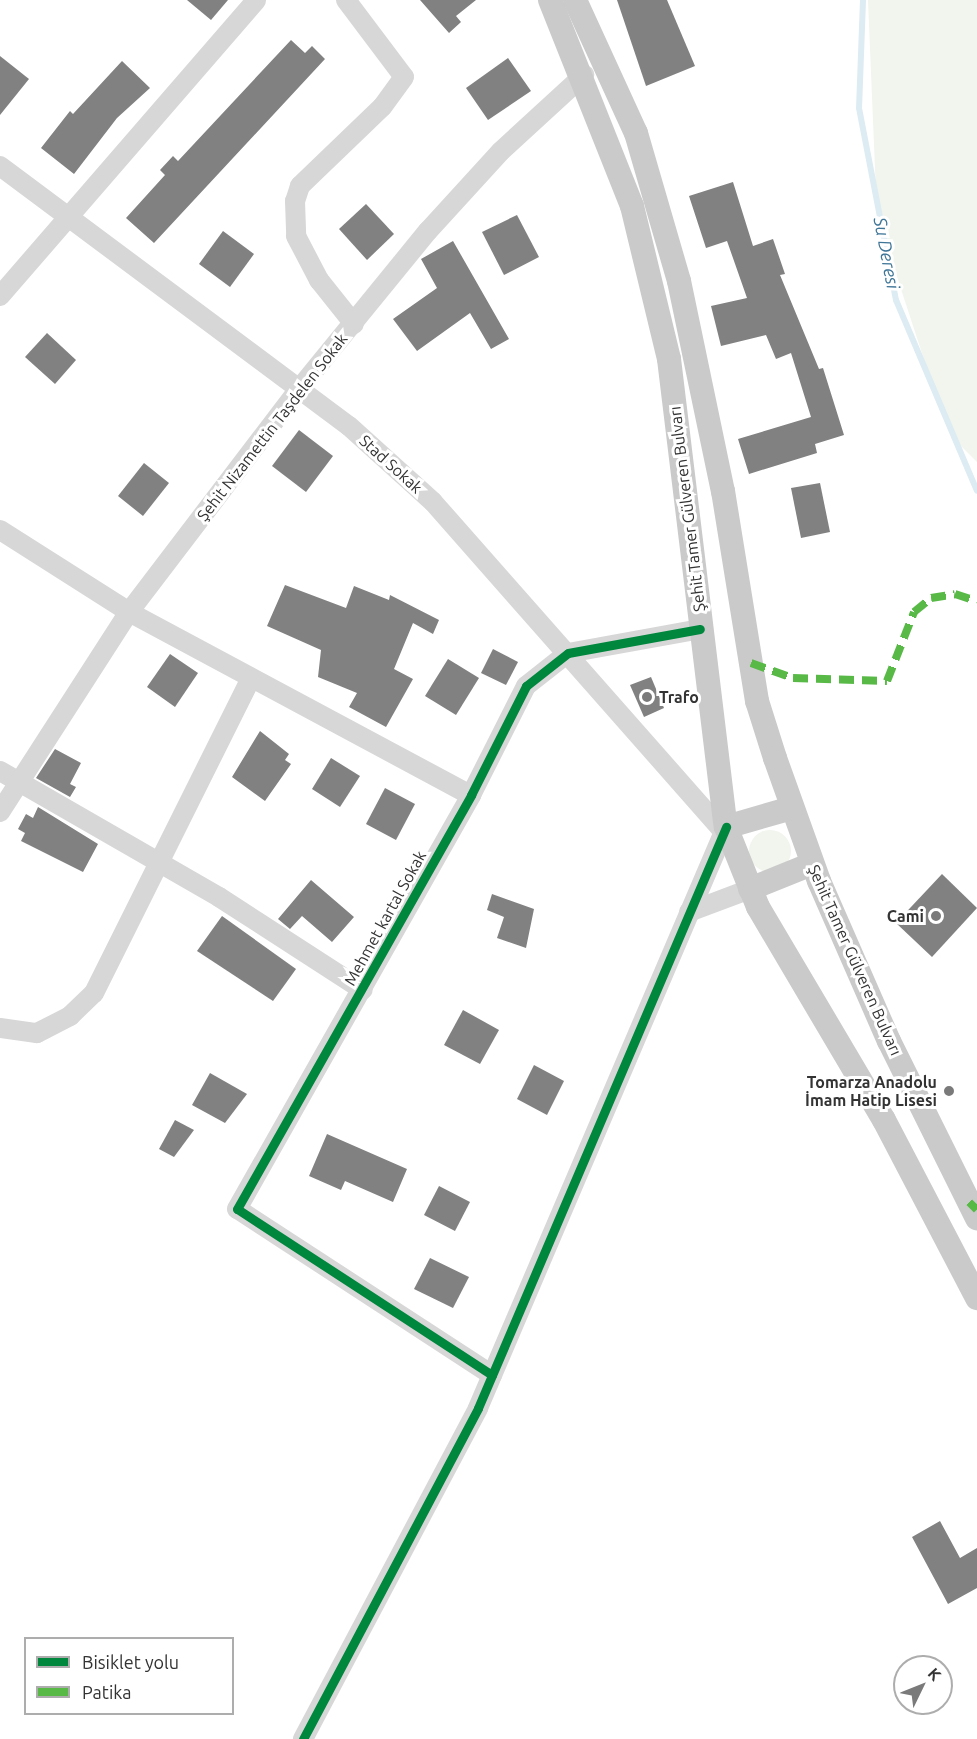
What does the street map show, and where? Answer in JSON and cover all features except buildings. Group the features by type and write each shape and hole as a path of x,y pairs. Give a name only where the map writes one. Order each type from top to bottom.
{"main road":[{"name":"Şehit Tamer Gülveren Bulvarı","path":"550,0 584,75 632,206 669,359 723,828 750,889 884,1120 977,1298"},
{"name":"Şehit Tamer Gülveren Bulvarı","path":"575,0 636,133 679,281 723,491 757,701 792,808 812,864 889,1041 977,1218"},
{"path":"723,828 792,808"},
{"path":"750,889 812,864"}],"street":[{"path":"0,296 70,218 256,0"},
{"path":"346,0 404,77 382,107 300,186 295,201 296,236 319,280 354,324"},
{"name":"Şehit Nizamettin Taşdelen Sokak","path":"0,812 129,612 299,389 501,151 584,75"},
{"name":"Stad Sokak","path":"0,166 299,389 433,502 723,828"},
{"path":"0,530 129,612 471,795"},
{"path":"568,653 700,629"},
{"name":"Mehmet kartal Sokak","path":"492,1375 237,1209 363,990 471,795 526,686 568,653"},
{"path":"0,1028 37,1034 70,1016 94,993 161,866 251,678"},
{"path":"0,771 161,866 363,990"},
{"path":"303,1739 492,1375 723,828"},
{"path":"689,912 750,889"}],"shaded area":[{"path":"868,0 977,0 977,462 957,442 942,414 877,216"},
{"path":"770,830 778,831 785,836 790,843 790,859 785,866 778,871 770,872 762,871 755,866 750,859 749,851 750,843 755,836 762,831"}],"waterway":[{"name":"Su Deresi","path":"863,0 859,108 896,300 977,491"}],"marked path":[{"path":"751,663 793,678 887,681 914,612 931,598 955,594 977,601"},
{"path":"969,1202 977,1210"}],"cycle path":[{"path":"492,1375 237,1209 471,795 526,686 568,653 700,629"},
{"path":"303,1739 478,1408 726,827"}],"place":[{"name":"Trafo","path":"647,697"},
{"name":"Cami","path":"936,916"},
{"name":"Tomarza Anadolu İmam Hatip Lisesi","path":"949,1091"}]}
